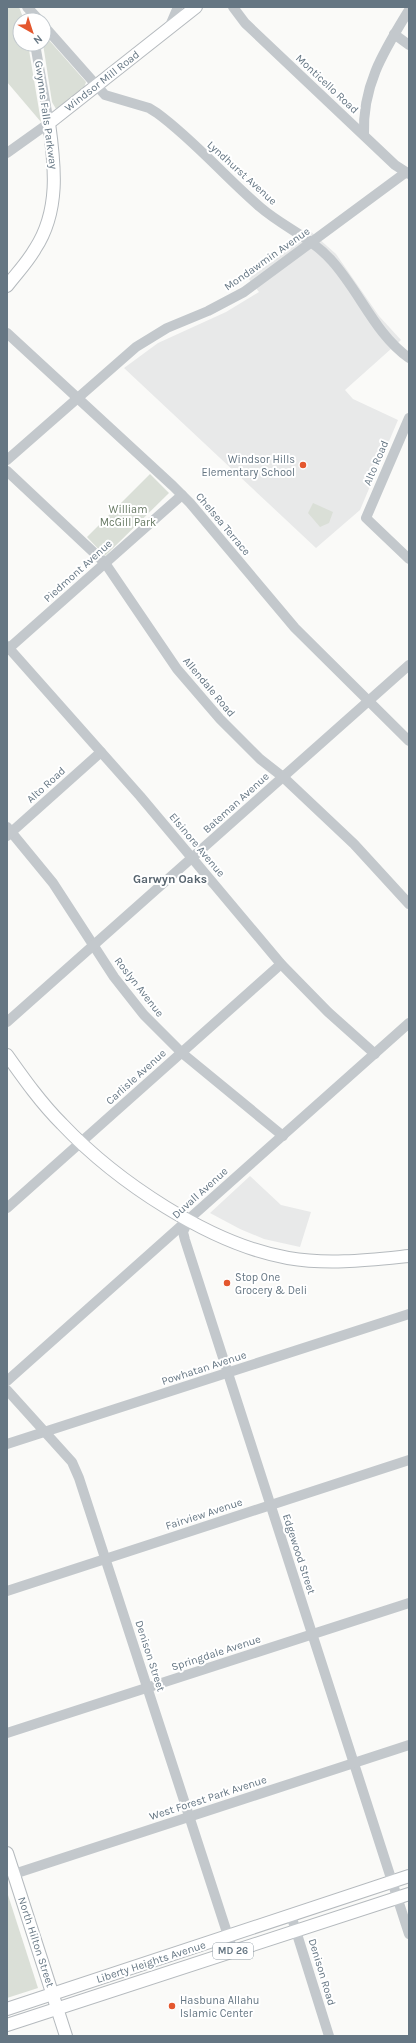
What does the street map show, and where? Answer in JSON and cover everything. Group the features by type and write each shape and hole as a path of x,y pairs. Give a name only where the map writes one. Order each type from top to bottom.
{"main road":[{"name":"Windsor Mill Road","path":"49,123 196,7"},
{"name":"Gwynns Falls Parkway","path":"7,286 36,248 44,233 52,202 55,184 54,159 49,123"},
{"name":"Gwynns Falls Parkway","path":"7,280 17,273"},
{"path":"7,1055 47,1108 81,1143 130,1182 189,1219 248,1247 288,1258 323,1262 408,1258"},
{"name":"North Hilton Street","path":"7,1853 66,2036"},
{"name":"Liberty Heights Avenue","path":"7,2009 409,1876"},
{"name":"Liberty Heights Avenue","path":"7,2025 403,1896"}],"street":[{"path":"169,28 178,7"},
{"name":"Monticello Road","path":"233,7 245,23 394,165 407,174"},
{"path":"364,135 363,122 368,88 379,62 409,10"},
{"path":"394,34 409,45"},
{"name":"Lyndhurst Avenue","path":"52,35 105,95 149,108 157,113 258,206 284,225 312,242 338,268 377,326 398,349 409,358"},
{"name":"Gwynns Falls Parkway","path":"36,52 49,123"},
{"name":"Windsor Mill Road","path":"7,153 49,123"},
{"name":"Mondawmin Avenue","path":"7,460 121,359 152,336 208,311 244,292 407,174"},
{"name":"Chelsea Terrace","path":"7,332 182,495 295,628 409,741"},
{"name":"Alto Road","path":"409,418 366,518 409,559"},
{"name":"Allendale Road","path":"7,471 105,563 165,652 196,693 238,738 283,777 354,844 409,904"},
{"name":"Piedmont Avenue","path":"8,648 182,495"},
{"name":"Elsinore Avenue","path":"8,648 102,752 281,964 328,1012 375,1054"},
{"name":"Bateman Avenue","path":"7,1022 409,665"},
{"name":"Alto Road","path":"9,832 102,752"},
{"name":"Roslyn Avenue","path":"9,832 53,883 128,996 144,1015 182,1053 283,1136"},
{"name":"Carlisle Avenue","path":"7,1208 281,964"},
{"name":"Duvall Avenue","path":"7,1381 409,1023"},
{"name":"Edgewood Street","path":"189,1219 183,1232 393,1882 403,1896 409,1934"},
{"name":"Powhatan Avenue","path":"7,1444 409,1314"},
{"name":"Denison Street","path":"7,1390 76,1470 233,1951"},
{"name":"Fairview Avenue","path":"7,1591 409,1460"},
{"name":"Springdale Avenue","path":"7,1733 409,1603"},
{"name":"West Forest Park Avenue","path":"14,1874 409,1744"},
{"name":"Denison Road","path":"291,1915 329,2036"}],"shaded area":[{"name":"Windsor Hills Elementary School","path":"309,230 336,254 379,316 401,340 345,390 353,399 398,420 360,510 316,548 124,368 158,343 226,312 259,292 248,278 296,243"},
{"path":"250,1176 281,1205 311,1212 300,1247 264,1239 240,1229 210,1213"}],"green space":[{"path":"7,7 19,7 21,12 12,12 12,52 29,52 41,122 7,82"},
{"path":"52,44 86,82 84,88 56,109 52,102 44,52 52,52"},
{"name":"William McGill Park","path":"150,474 169,493 105,556 87,537"},
{"path":"313,503 333,512 329,523 320,527 308,513"},
{"path":"7,1892 38,1988 7,1998"}],"place":[{"name":"Windsor Hills Elementary School","path":"303,465"},
{"name":"Stop One Grocery & Deli","path":"227,1283"},
{"name":"Hasbuna Allahu Islamic Center","path":"172,2006"}],"district":[{"name":"Garwyn Oaks","path":"170,879"}]}
